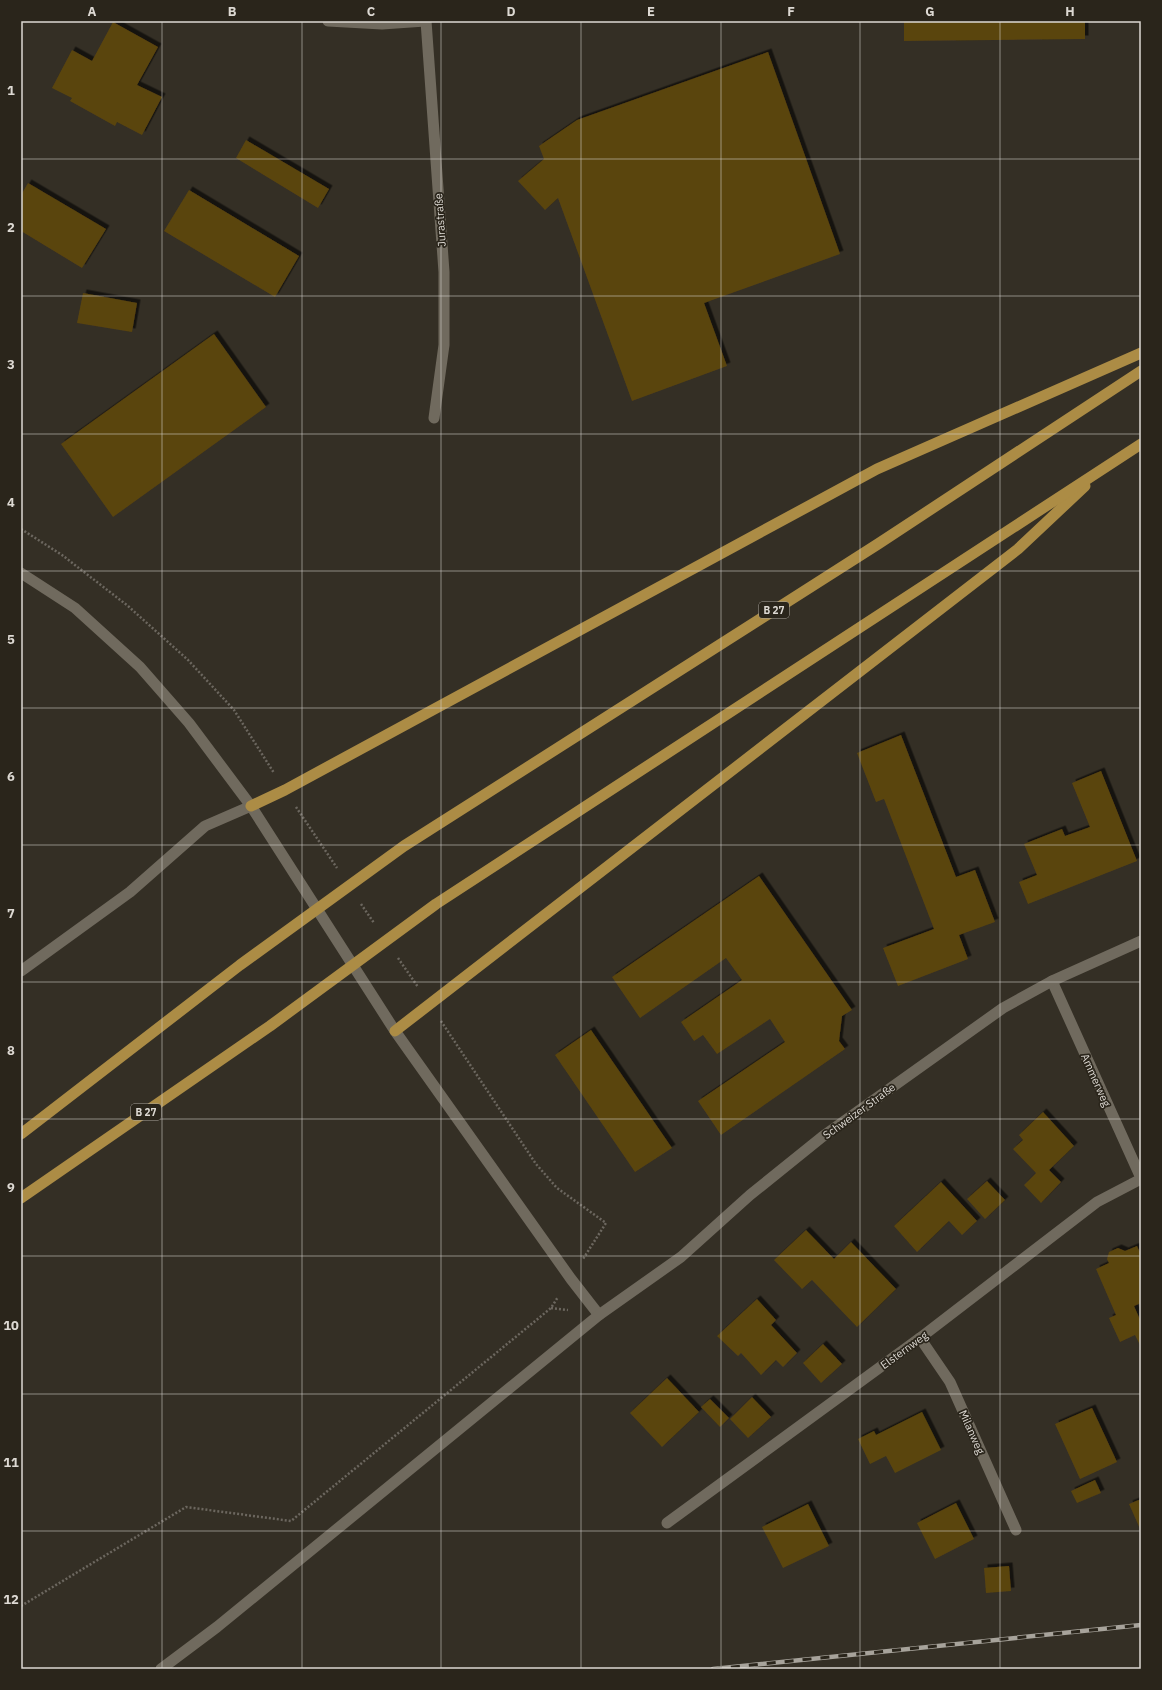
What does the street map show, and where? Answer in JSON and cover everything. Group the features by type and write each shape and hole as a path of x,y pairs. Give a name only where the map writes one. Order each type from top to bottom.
{"highway":[{"path":"251,806 285,790 877,469 1141,353"},
{"name":"B 27","path":"21,1134 240,965 404,846 871,549 1141,371"},
{"name":"B 27","path":"21,1198 270,1026 436,904 1141,444"},
{"path":"395,1031 1018,549 1107,466"}],"street":[{"name":"Jurastraße","path":"328,21 382,24 426,21 444,272 444,345 434,418"},
{"path":"21,573 75,608 140,667 189,723 251,806 395,1031 571,1279 599,1315"},
{"path":"21,971 130,892 206,826 251,806"},
{"name":"Schweizer Straße","path":"161,1669 217,1627 599,1315 681,1257 750,1195 822,1137 1003,1008 1052,981 1141,941"},
{"name":"Ammerweg","path":"1052,981 1141,1178"},
{"name":"Elsternweg","path":"667,1523 920,1338 1097,1202 1141,1178"},
{"name":"Milanweg","path":"920,1338 950,1382 1016,1530"}],"path":[{"path":"21,529 62,555 122,601 188,660 234,710 333,862"},
{"path":"21,1606 186,1507 291,1521 550,1308 571,1279 606,1223 557,1188 536,1164 414,981"}],"building":[{"path":"904,21 1085,21 1085,39 904,41"},
{"path":"113,22 158,47 137,85 162,97 142,135 117,122 115,126 70,101 72,98 52,88 72,50 92,61"},
{"path":"768,52 840,254 704,303 727,366 632,401 558,198 545,210 518,181 544,159 539,146 577,120"},
{"path":"246,140 329,189 318,208 236,158"},
{"path":"28,183 106,229 82,268 21,231 21,195"},
{"path":"189,190 299,256 275,297 164,231"},
{"path":"83,293 137,303 132,332 77,323"},
{"path":"214,334 266,407 113,517 61,444"},
{"path":"901,735 956,877 975,870 995,922 959,935 968,959 898,986 883,948 934,929 884,799 876,802 857,753"},
{"path":"1101,771 1137,861 1028,904 1019,882 1037,875 1024,844 1062,829 1065,836 1090,827 1072,783"},
{"path":"759,876 852,1010 842,1016 839,1041 845,1049 721,1135 698,1101 785,1042 770,1019 717,1054 703,1035 694,1041 681,1022 742,980 726,958 640,1018 612,977"},
{"path":"591,1030 672,1148 635,1172 555,1055"},
{"path":"1043,1112 1074,1146 1049,1170 1061,1182 1041,1203 1024,1185 1036,1173 1013,1149 1023,1140 1019,1135"},
{"path":"987,1181 1005,1200 985,1219 967,1199"},
{"path":"941,1182 977,1221 962,1235 949,1221 917,1252 894,1226"},
{"path":"806,1230 834,1259 851,1242 896,1289 857,1327 812,1280 802,1289 774,1260"},
{"path":"1137,1246 1141,1255 1141,1303 1134,1306 1141,1322 1141,1347 1135,1335 1120,1342 1109,1318 1116,1315 1096,1269 1109,1263 1107,1259 1109,1252 1118,1248 1125,1251"},
{"path":"757,1299 776,1320 771,1325 797,1353 783,1367 776,1360 761,1375 741,1353 738,1356 717,1336"},
{"path":"823,1344 842,1364 821,1383 803,1363"},
{"path":"667,1378 699,1412 662,1447 630,1413"},
{"path":"752,1397 771,1417 748,1438 730,1419"},
{"path":"710,1399 729,1418 720,1427 701,1407"},
{"path":"1092,1408 1117,1462 1080,1479 1055,1424"},
{"path":"922,1412 941,1450 895,1473 886,1456 870,1464 858,1439 874,1431 876,1435"},
{"path":"1095,1480 1101,1493 1077,1503 1071,1491"},
{"path":"1141,1499 1141,1531 1129,1504"},
{"path":"956,1503 974,1539 935,1559 917,1523"},
{"path":"808,1504 829,1546 783,1568 762,1527"},
{"path":"1009,1566 1011,1591 986,1593 984,1568"}],"railway":[{"path":"713,1669 1141,1625"}]}
